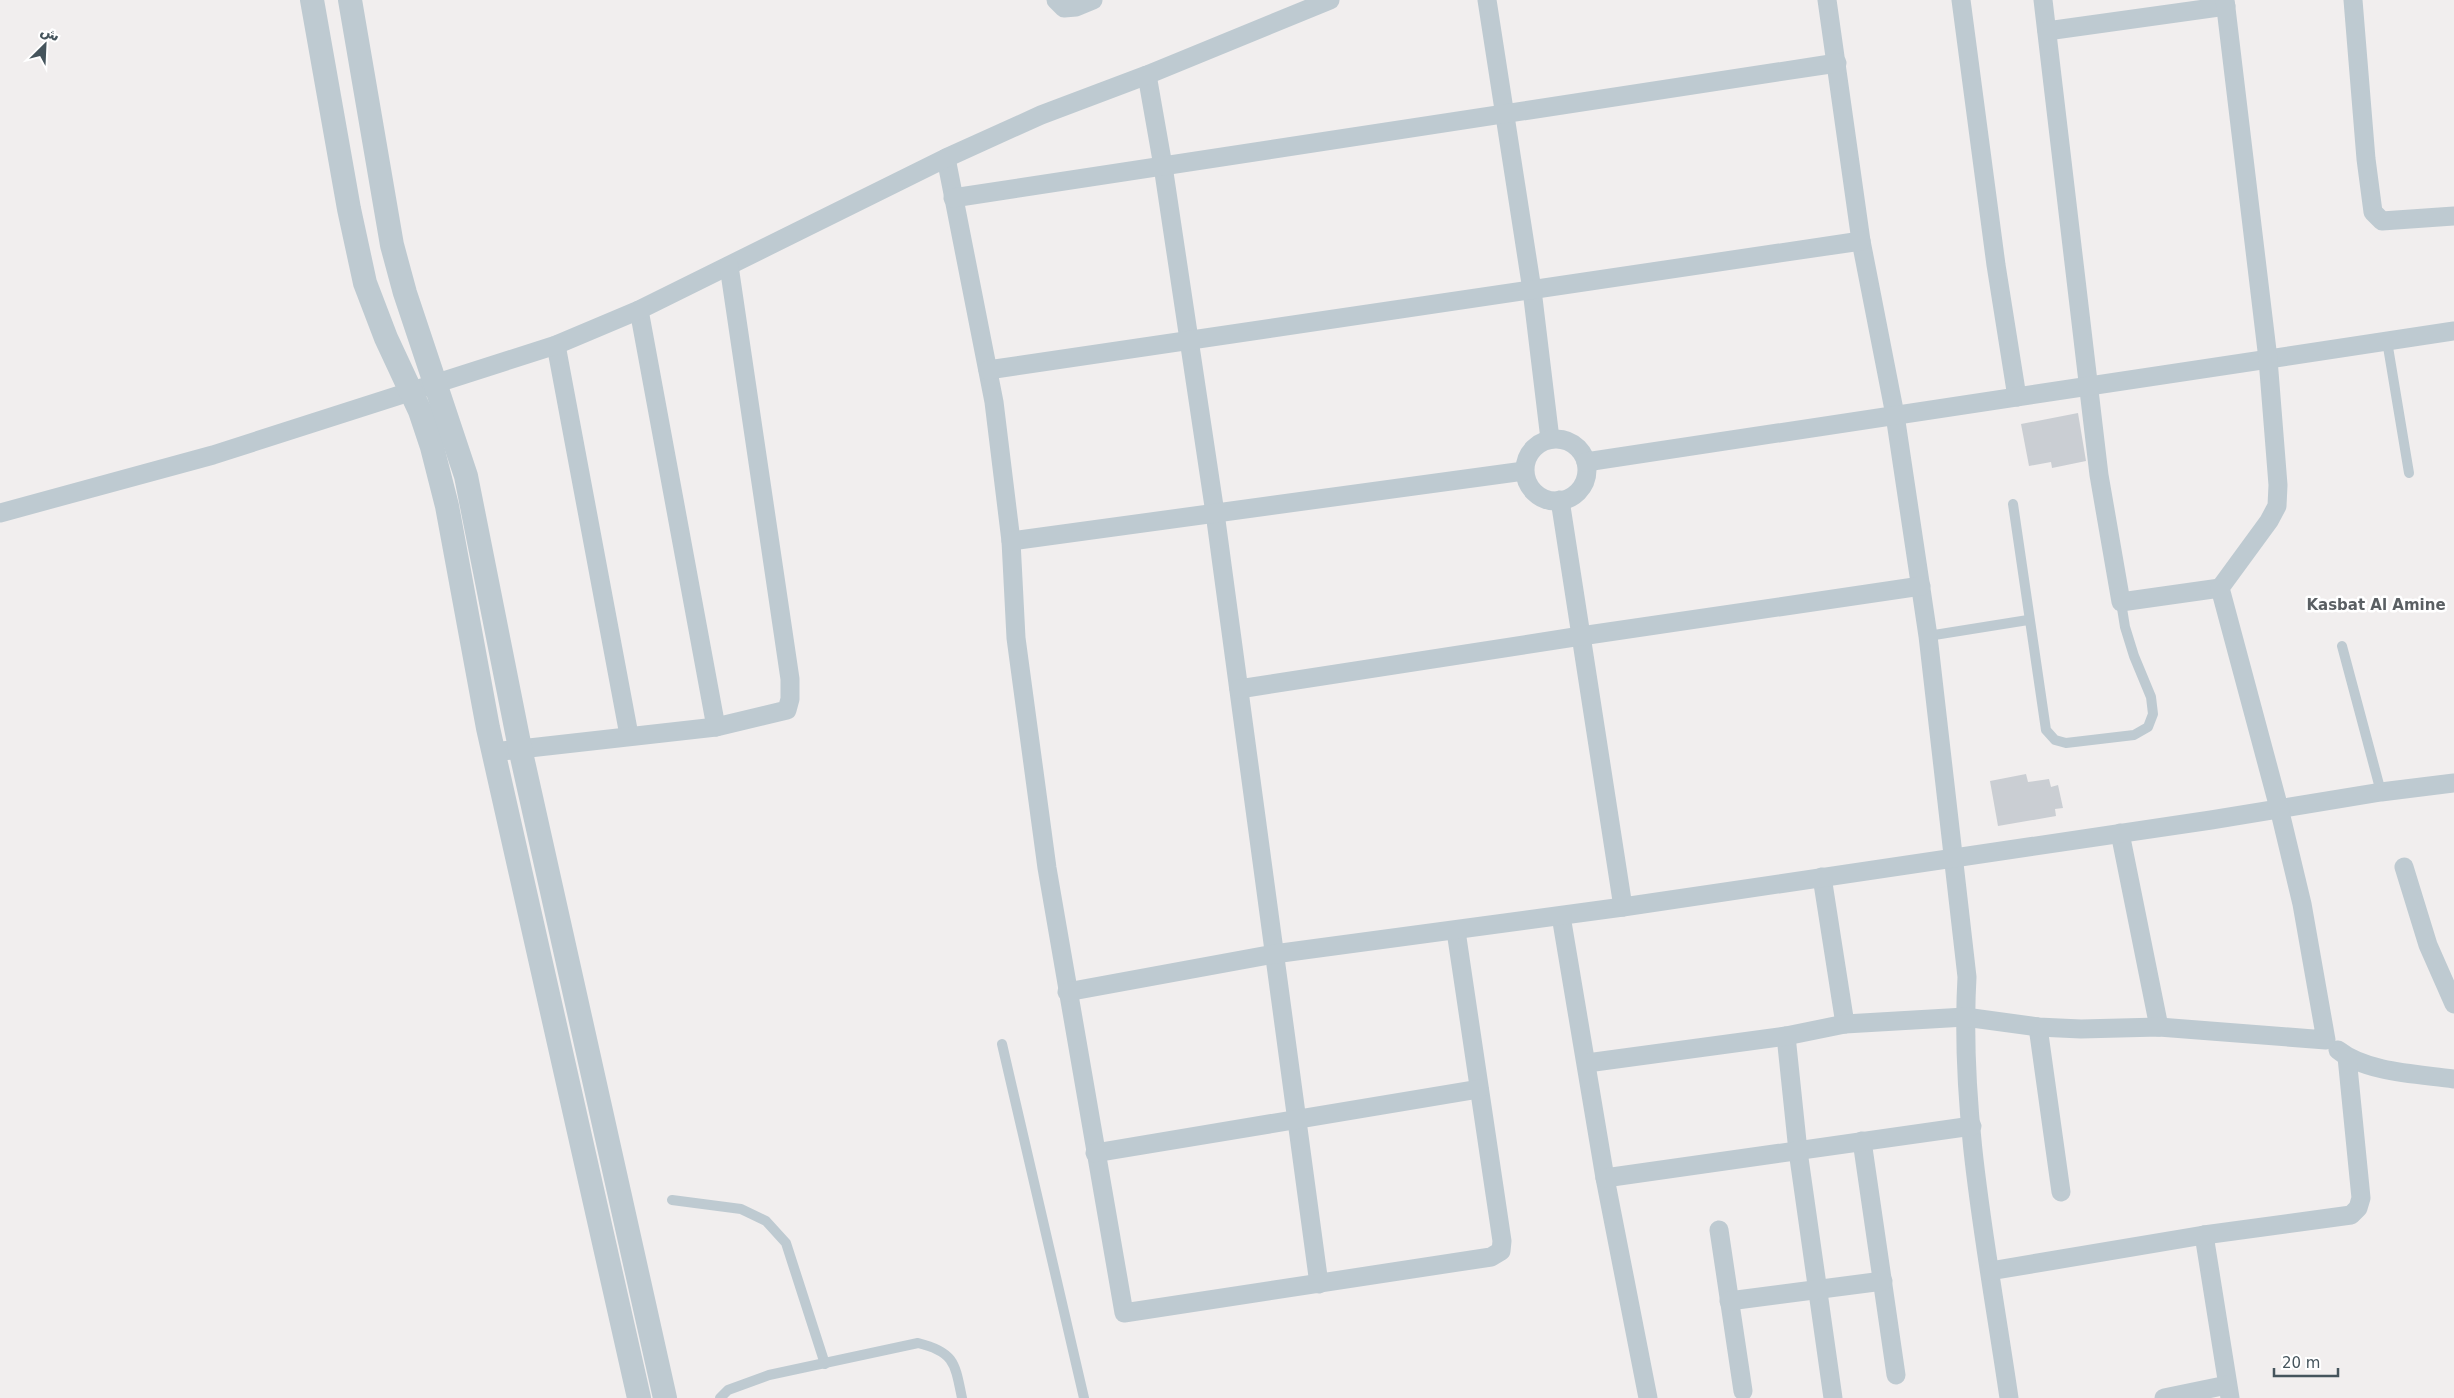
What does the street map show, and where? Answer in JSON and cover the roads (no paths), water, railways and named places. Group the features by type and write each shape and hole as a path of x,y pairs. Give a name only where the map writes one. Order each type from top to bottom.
{"street":[{"path":"312,0 349,208 365,283 377,316 410,392 420,410 432,447 447,506 493,752 639,1398"},
{"path":"350,0 392,245 405,293 466,476 520,748 665,1398"},
{"path":"1056,0 1064,8 1076,7 1093,0"},
{"path":"0,513 212,456 556,344 639,310 946,158 1041,115 1147,75 1330,0"},
{"path":"1487,0 1532,290 1550,439"},
{"path":"1827,0 1861,241 1895,415 1928,636 1967,977 1965,1017 1972,1126 1990,1271 2009,1398"},
{"path":"1961,0 1996,265 2017,397"},
{"path":"2043,0 2099,475 2121,602 2220,588 2269,521 2277,506 2278,485 2268,359 2225,3 2047,32"},
{"path":"2353,0 2366,159 2373,212 2382,221 2454,216"},
{"path":"953,198 1837,63"},
{"path":"1147,75 1164,166 1215,513 1319,1284"},
{"path":"946,158 994,402 1011,541 1016,638 1047,868 1094,1153 1124,1313 1492,1257 1501,1251 1502,1241 1456,931"},
{"path":"988,370 1861,241"},
{"path":"493,752 629,735 716,727 787,710 790,699 790,678 729,266"},
{"path":"639,310 716,727"},
{"path":"1586,462 2454,331"},
{"path":"556,344 629,735"},
{"path":"1550,439 1568,441 1582,453 1586,462 1587,472 1584,482 1570,497 1560,500 1550,500 1532,490 1524,471 1529,454 1542,442 1550,439"},
{"path":"1011,541 1524,471"},
{"path":"1560,500 1623,907"},
{"path":"1239,690 1581,636 1921,586"},
{"path":"2220,588 2279,808 2302,904 2326,1040"},
{"path":"1067,992 1274,954 1561,916 2120,833 2381,792 2454,783"},
{"path":"2120,833 2159,1027"},
{"path":"2404,868 2428,945 2454,1004"},
{"path":"1822,877 1845,1024"},
{"path":"1561,916 1605,1178 1648,1398"},
{"path":"1587,1063 1786,1036 1845,1024 1965,1017 2038,1027 2081,1029 2159,1027 2326,1040 2347,1057 2391,1071 2454,1079"},
{"path":"2038,1027 2061,1192"},
{"path":"1786,1036 1798,1151 1832,1398"},
{"path":"1990,1271 2204,1235 2351,1215 2358,1208 2361,1198 2347,1057"},
{"path":"1094,1153 1297,1121 1479,1089"},
{"path":"1605,1178 1972,1126"},
{"path":"1862,1141 1896,1374"},
{"path":"1719,1230 1743,1391"},
{"path":"2164,1398 2229,1392 2204,1235"},
{"path":"1730,1301 1883,1281"}],"lane":[{"path":"2387,341 2409,473"},
{"path":"2013,504 2028,620 2046,730 2055,740 2066,743 2134,735 2148,727 2154,714 2151,698 2134,656 2125,627 2121,602"},
{"path":"1928,636 2028,620"},
{"path":"2342,646 2381,792"},
{"path":"1002,1044 1084,1398"},
{"path":"672,1200 741,1209 766,1221 786,1243 825,1364"},
{"path":"720,1398 728,1390 769,1375 918,1343 934,1347 945,1353 956,1365 962,1398"}],"district":[{"name":"Kasbat Al Amine","path":"2376,605"}]}
